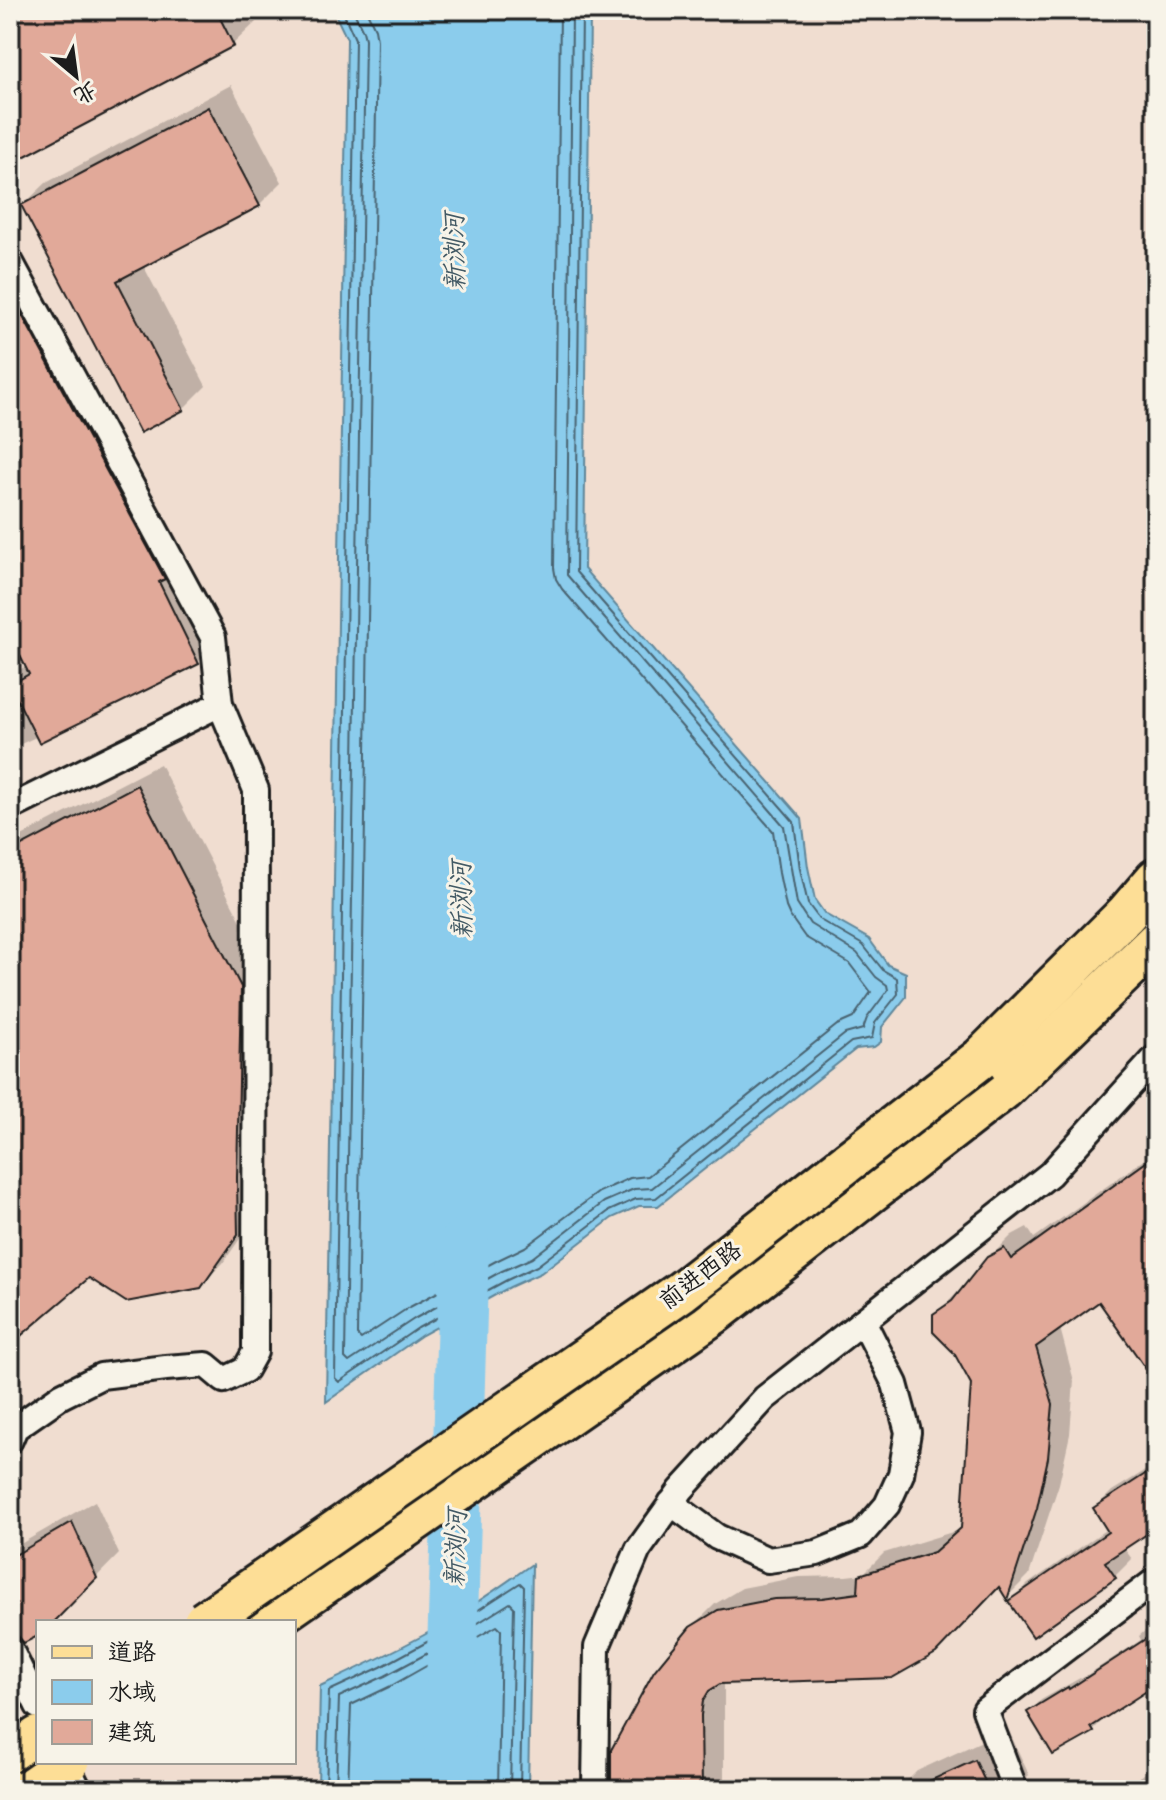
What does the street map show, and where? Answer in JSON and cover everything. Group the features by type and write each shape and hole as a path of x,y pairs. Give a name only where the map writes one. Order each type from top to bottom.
{"main road":[{"name":"前进西路","path":"207,1620 992,1074 1156,879"},
{"name":"前进西路","path":"272,1620 715,1313 992,1074 1156,942"},
{"path":"10,1757 36,1738"},
{"path":"29,1790 64,1764"}],"street":[{"path":"10,261 213,637 220,704 256,790 255,1352 245,1370 224,1380 206,1365 101,1376 61,1396 15,1428 10,1440"},
{"path":"10,808 220,704"},
{"path":"595,1790 597,1647 638,1550 671,1503 765,1398 1050,1174 1156,1057"},
{"path":"671,1503 717,1537 768,1560 817,1553 861,1535 887,1505 901,1474 908,1432 895,1384 863,1321"},
{"path":"1015,1790 985,1710 1156,1580"},
{"path":"10,1649 36,1702"},
{"path":"68,1764 79,1790"}],"water":[{"path":"333,10 590,10 584,569 802,819 815,900 825,914 869,939 888,965 906,973 906,997 882,1027 881,1042 874,1047 856,1049 658,1206 639,1206 612,1218 541,1273 422,1335 326,1402 347,39"},
{"path":"532,1564 528,1790 318,1790 320,1686 433,1630"}],"building":[{"path":"10,10 216,10 234,46 10,164"},
{"path":"208,107 260,206 117,281 184,410 140,433 21,205"},
{"path":"10,293 165,579 159,582 199,664 39,743 10,685 29,674 10,635"},
{"path":"137,785 241,987 238,1235 201,1288 126,1302 89,1278 10,1345 10,852"},
{"path":"1156,1155 1156,1383 1099,1302 1036,1347 1053,1404 1048,1458 1037,1508 1007,1600 999,1587 936,1653 892,1678 720,1684 709,1691 703,1701 702,1790 611,1790 611,1750 654,1671 690,1627 718,1610 774,1599 822,1598 858,1593 859,1575 934,1552 961,1528 971,1384 954,1353 933,1332 933,1314 952,1301 987,1257 1004,1248 1011,1259"},
{"path":"1156,1467 1156,1528 1105,1562 1116,1578 1033,1637 1008,1601 1108,1532 1093,1508"},
{"path":"72,1522 97,1578 56,1620 36,1620 36,1637 24,1643 18,1636 10,1634 10,1558"},
{"path":"1156,1632 1156,1685 1091,1727 1094,1732 1053,1755 1027,1712 1069,1689"},
{"path":"975,1760 989,1790 910,1790"}],"waterway":[{"name":"新浏河","path":"448,1790 464,1244"}]}
